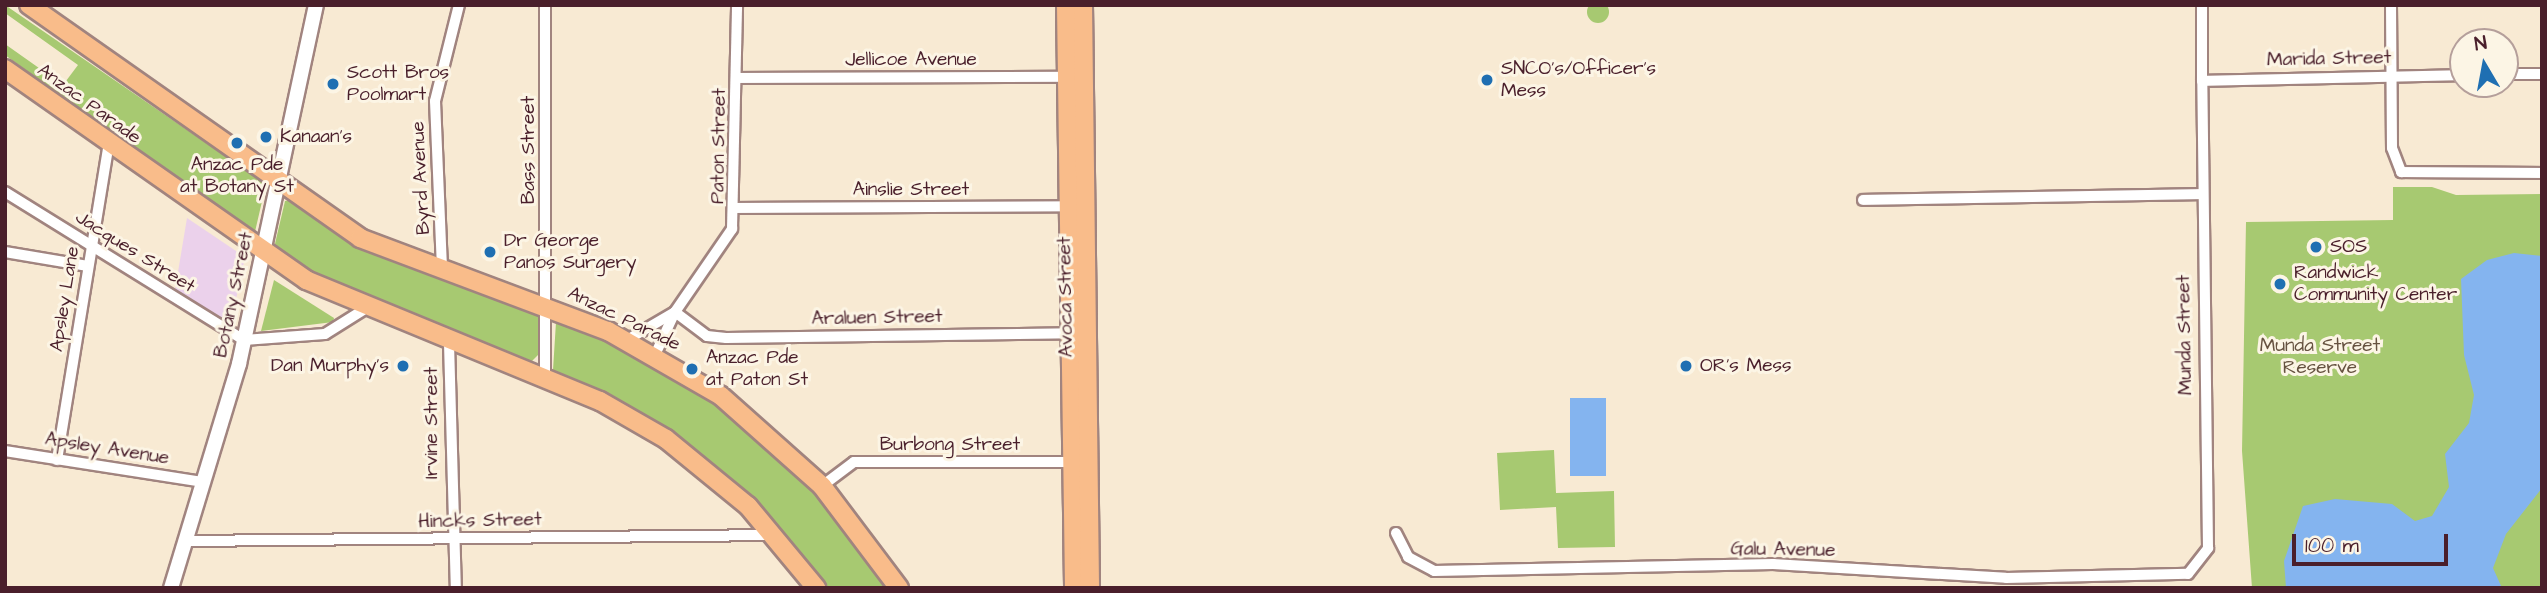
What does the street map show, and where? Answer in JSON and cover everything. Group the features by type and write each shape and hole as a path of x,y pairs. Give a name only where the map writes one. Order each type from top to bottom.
{"main road":[{"name":"Anzac Parade","path":"29,5 360,238 547,305 627,340 655,355 743,413 822,486 899,588"},
{"name":"Avoca Street","path":"1066,5 1076,78"},
{"name":"Avoca Street","path":"1074,588 1080,462 1076,78 1083,5"},
{"name":"Anzac Parade","path":"5,69 262,253 365,309 545,378 666,439 726,486 774,535 816,588"},
{"name":"Avoca Street","path":"1080,462 1090,588"}],"street":[{"name":"Botany Street","path":"171,588 244,340 316,5"},
{"name":"Byrd Avenue","path":"442,268 435,101 459,5"},
{"name":"Bass Street","path":"545,5 545,378"},
{"name":"Paton Street","path":"655,355 675,312 728,238 736,208 737,5"},
{"name":"Munda Street","path":"2188,574 2208,548 2201,194 2202,5"},
{"path":"2391,5 2392,148 2401,172 2542,173"},
{"path":"2519,74 2542,74"},
{"name":"Marida Street","path":"2202,84 2449,75"},
{"name":"Jellicoe Avenue","path":"737,78 1076,78"},
{"name":"Apsley Lane","path":"57,460 109,144"},
{"name":"Jacques Street","path":"5,192 244,340"},
{"path":"1863,200 2201,194"},
{"name":"Ainslie Street","path":"736,208 1077,206"},
{"path":"5,252 88,266"},
{"path":"244,340 325,334 365,309"},
{"name":"Paton Street","path":"627,340 675,312"},
{"name":"Araluen Street","path":"675,312 707,336 726,338 1079,333"},
{"name":"Irvine Street","path":"449,342 451,539 456,588"},
{"name":"Apsley Avenue","path":"5,451 204,482"},
{"name":"Burbong Street","path":"822,486 854,462 1080,462"},
{"name":"Galu Avenue","path":"1396,533 1408,557 1434,571 1773,564 2006,578 2188,574"},
{"name":"Hincks Street","path":"186,541 774,535"}],"shaded area":[{"path":"187,218 245,257 231,323 175,290"}],"green space":[{"path":"1598,1 1606,4 1609,12 1606,20 1598,23 1590,20 1587,12 1590,4"},
{"path":"5,5 266,184 254,236 5,55 5,44 63,85 78,65 5,13"},
{"name":"Munda Street Reserve","path":"2393,187 2432,187 2456,195 2542,194 2542,588 2252,588 2242,451 2246,222 2393,220"},
{"path":"291,200 540,308 539,354 528,365 369,303 279,255 274,248 285,201"},
{"path":"274,280 334,318 333,322 261,331"},
{"path":"565,318 625,345 719,402 816,489 890,588 825,588 703,456 559,377 553,370 556,322"},
{"path":"1554,450 1556,493 1614,491 1615,547 1558,548 1556,507 1500,510 1497,453"}],"water":[{"path":"2514,253 2542,256 2542,488 2506,534 2493,568 2502,588 2286,588 2284,561 2303,506 2335,499 2392,504 2415,521 2432,516 2449,487 2445,454 2469,423 2474,395 2464,355 2461,279 2487,260"},
{"path":"1570,398 1606,398 1606,476 1570,476"}],"place":[{"name":"SNCO's/Officer's Mess","path":"1487,80"},
{"name":"Scott Bros Poolmart","path":"333,84"},
{"name":"Kanaan's","path":"266,137"},
{"name":"Anzac Pde at Botany St","path":"237,143"},
{"name":"SOS","path":"2316,247"},
{"name":"Dr George Panos Surgery","path":"490,252"},
{"name":"Randwick Community Center","path":"2280,284"},
{"name":"Dan Murphy's","path":"403,366"},
{"name":"OR's Mess","path":"1686,366"},
{"name":"Anzac Pde at Paton St","path":"692,369"}]}
